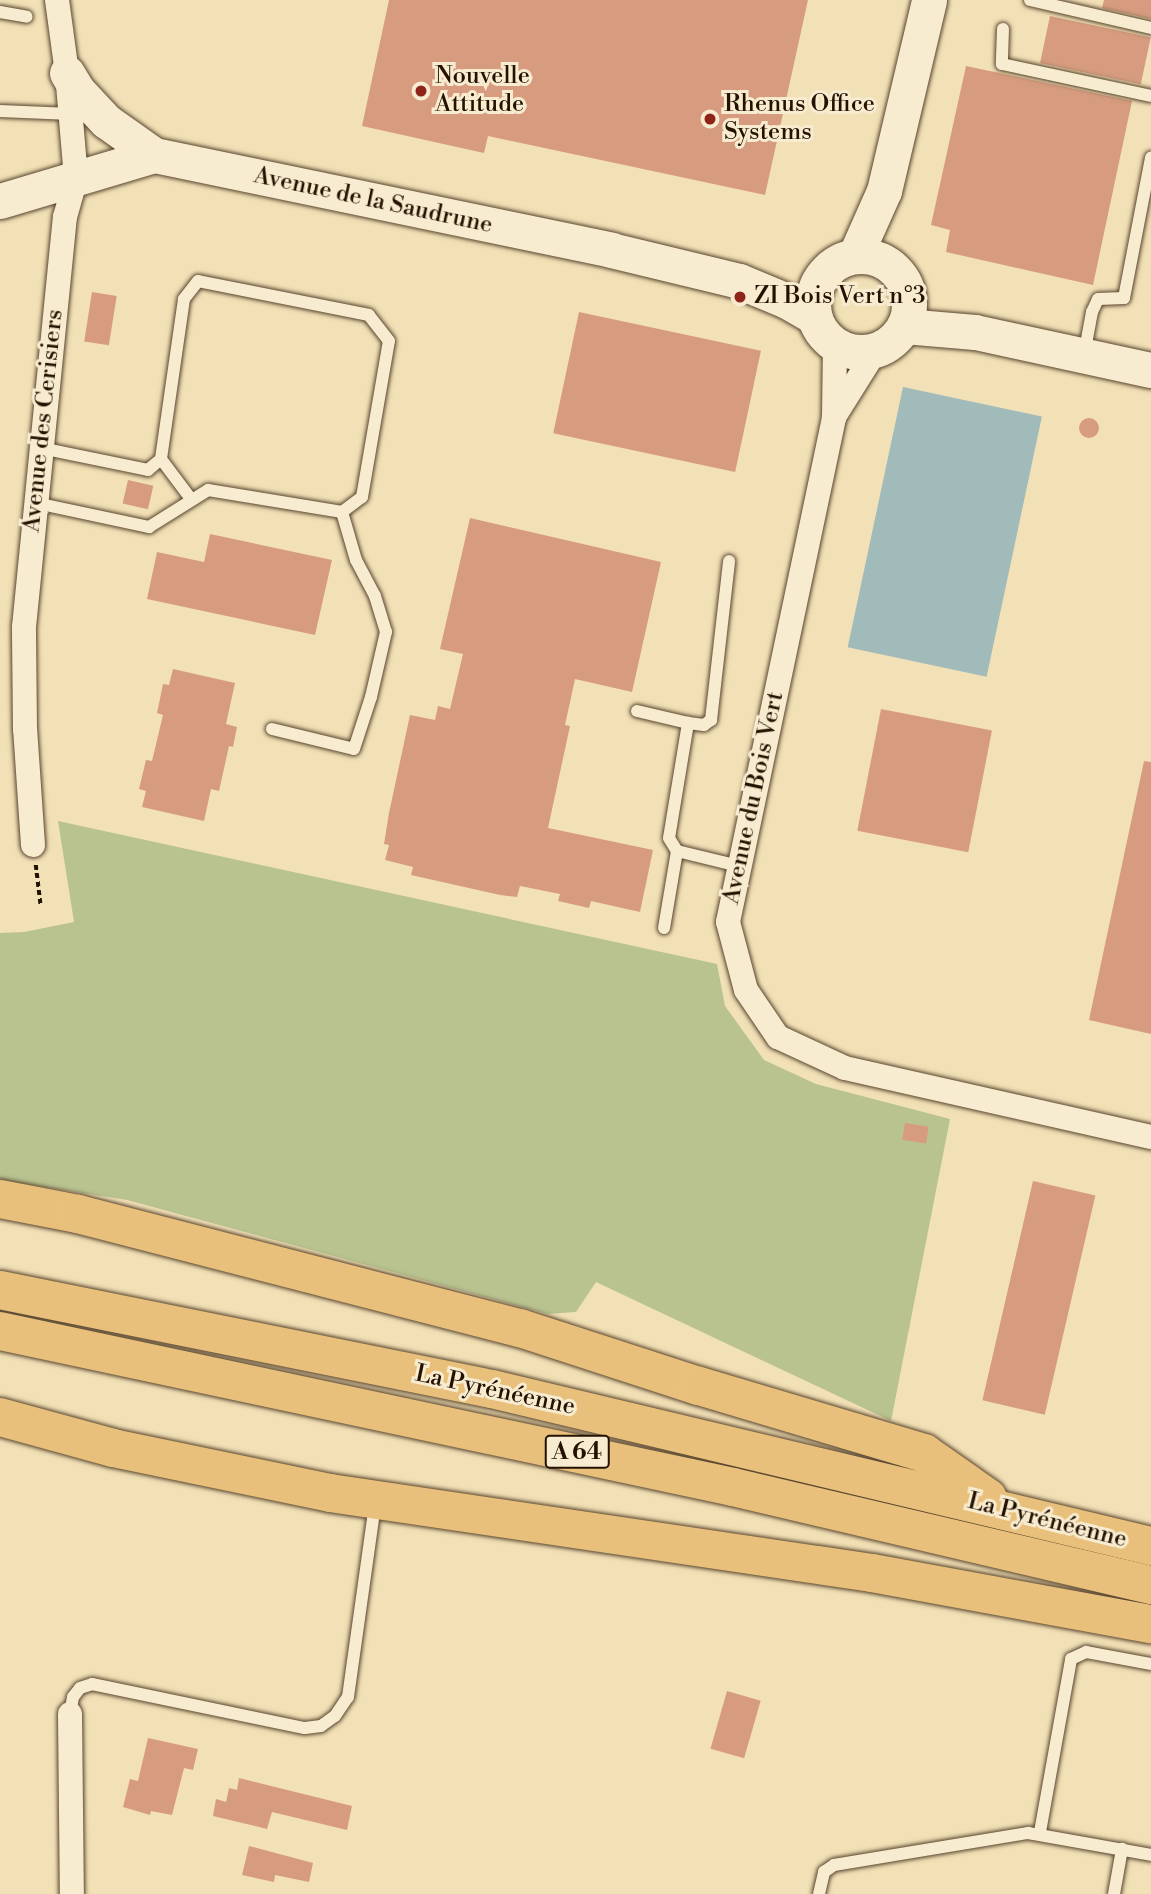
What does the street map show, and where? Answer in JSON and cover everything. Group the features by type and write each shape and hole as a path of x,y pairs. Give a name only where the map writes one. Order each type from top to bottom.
{"highway":[{"path":"0,1199 78,1214 520,1328 699,1386 924,1453 1003,1510"},
{"name":"La Pyrénéenne","path":"0,1290 492,1389 1151,1546"},
{"name":"La Pyrénéenne","path":"0,1331 733,1486 1151,1585"},
{"path":"0,1417 226,1474 376,1500 872,1573 1151,1624"}],"street":[{"name":"Avenue des Cerisiers","path":"33,845 25,729 24,626 65,217 76,178 67,73 57,0"},
{"path":"884,191 908,315 904,326 887,345 862,352 825,331 815,294 840,264 884,191 929,0"},
{"path":"67,73 78,91 106,121 154,155"},
{"name":"Avenue de la Saudrune","path":"0,201 154,155 611,250 749,283 825,331"},
{"path":"840,264 868,256 975,332"},
{"name":"Avenue de la Saudrune","path":"749,283 840,264"},
{"path":"904,326 975,332 1151,370"},
{"name":"Avenue du Bois Vert","path":"825,331 834,418 727,922 746,990 778,1037 845,1068 1151,1138"},
{"name":"Avenue du Bois Vert","path":"834,418 876,350"},
{"path":"70,1714 72,1894"}],"lane":[{"path":"1030,0 1151,28"},
{"path":"0,12 27,17"},
{"path":"1003,29 1002,64 1151,96"},
{"path":"0,111 71,114"},
{"path":"1084,356 1092,312 1098,299 1124,298 1151,158"},
{"path":"36,503 149,527 208,490 342,512 362,497 389,341 369,315 198,281 184,299 161,459 148,470 41,448"},
{"path":"161,459 191,499"},
{"path":"272,729 354,749 371,697 386,632 375,596 356,560 342,512"},
{"path":"638,712 704,725 711,720 729,561"},
{"path":"688,723 669,838 677,850 739,866"},
{"path":"664,929 677,850"},
{"path":"70,1714 73,1697 80,1688 92,1684 305,1728 321,1726 335,1716 348,1697 376,1500"},
{"path":"1040,1832 1071,1659 1086,1652 1151,1664"},
{"path":"819,1894 824,1872 834,1865 1040,1832 1151,1855"},
{"path":"1114,1894 1122,1849"}],"path":[{"path":"33,845 41,907"}],"green space":[{"path":"58,821 717,964 725,1006 764,1060 816,1084 950,1119 891,1421 596,1282 576,1312 548,1314 127,1200 0,1180 0,933 24,932 74,922"}],"water":[{"path":"903,387 1042,417 987,677 848,647"}],"building":[{"path":"389,0 808,0 765,195 488,136 484,153 362,126"},
{"path":"1104,0 1151,0 1151,19 1102,8"},
{"path":"1050,16 1151,37 1141,84 1040,63"},
{"path":"966,66 1132,101 1093,285 946,252 950,230 931,225"},
{"path":"92,292 117,296 109,345 84,341"},
{"path":"579,312 761,351 735,472 553,433"},
{"path":"1085,418 1093,418 1099,428 1093,438 1085,438 1079,432 1079,424"},
{"path":"128,480 153,486 148,509 123,503"},
{"path":"470,518 661,562 632,692 575,679 565,725 570,726 548,828 653,850 640,912 591,901 589,908 558,901 560,894 520,886 517,897 500,895 411,875 413,867 385,860 389,845 384,844 389,813 410,715 435,720 438,706 450,709 463,654 440,649"},
{"path":"210,534 332,560 315,635 147,599 157,552 204,562"},
{"path":"173,669 235,683 226,724 237,727 233,747 229,746 219,791 211,789 204,821 142,807 146,791 139,789 146,760 152,761 163,715 157,713 163,684 169,685"},
{"path":"881,709 992,731 968,852 857,831"},
{"path":"1144,761 1151,762 1151,1034 1089,1020"},
{"path":"905,1123 929,1127 926,1144 902,1140"},
{"path":"1033,1181 1095,1195 1045,1415 982,1400"},
{"path":"727,1691 761,1701 744,1758 710,1749"},
{"path":"148,1738 198,1749 193,1770 184,1768 172,1815 151,1811 150,1815 123,1807 130,1779 138,1781"},
{"path":"239,1778 352,1806 347,1830 272,1812 267,1829 213,1816 216,1799 226,1802 229,1788 237,1790"},
{"path":"249,1846 313,1863 309,1882 275,1875 274,1882 242,1875"}],"place":[{"name":"Nouvelle Attitude","path":"421,91"},
{"name":"Rhenus Office Systems","path":"710,119"},
{"name":"ZI Bois Vert n°3","path":"740,297"}]}
